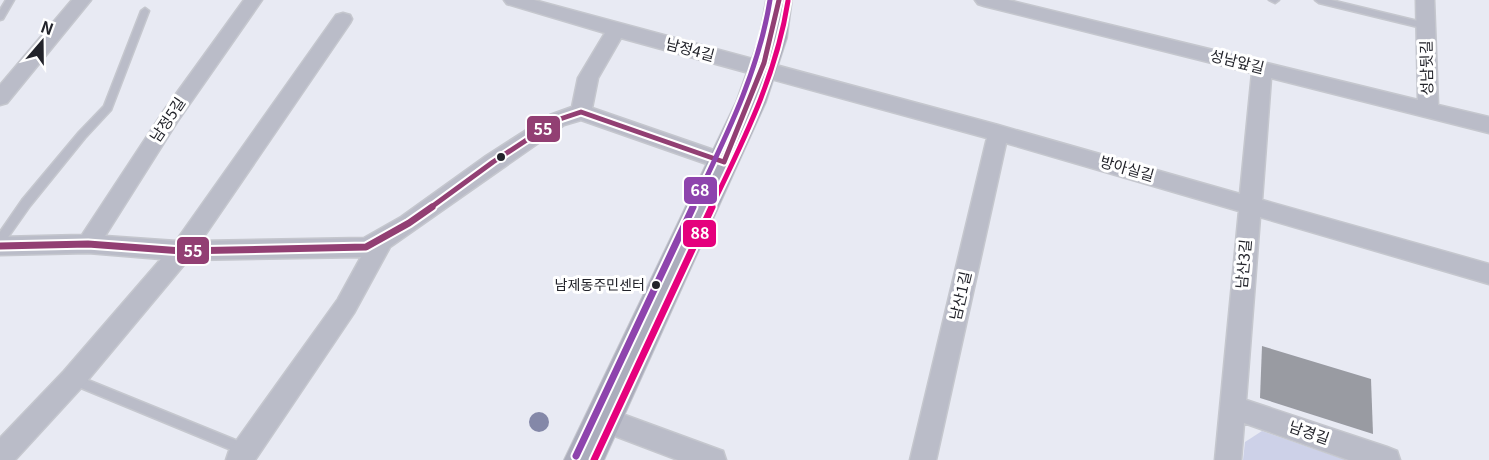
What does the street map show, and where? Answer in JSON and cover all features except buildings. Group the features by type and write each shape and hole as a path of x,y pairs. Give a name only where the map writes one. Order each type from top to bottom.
{"main road":[{"path":"584,460 724,162 764,69 773,38 779,0"}],"street":[{"path":"0,98 82,0"},
{"name":"남정5길","path":"88,244 170,117 253,0"},
{"name":"남정4길","path":"513,0 764,69"},
{"name":"성남앞길","path":"984,0 1489,125"},
{"name":"성남뒷길","path":"1425,0 1428,109"},
{"path":"0,458 73,379 182,251 343,19"},
{"path":"581,112 588,78 616,30"},
{"name":"남산3길","path":"1228,460 1262,68"},
{"name":"방아실길","path":"764,69 998,133 1489,274"},
{"path":"0,246 88,244 182,251 366,247 409,223 493,162 557,120 581,112 724,162"},
{"name":"남산1길","path":"923,460 998,133"},
{"path":"243,455 346,306 382,240"},
{"name":"남경길","path":"1232,407 1386,460"},
{"path":"603,419 713,460"}],"lane":[{"path":"0,17 10,0"},
{"name":"성남뒷길","path":"1319,0 1426,26"},
{"path":"0,240 26,203 82,135 108,108 145,11"},
{"path":"73,379 243,455"}],"shaded area":[{"path":"1262,431 1346,460 1243,460 1245,442"}],"transit line":[{"name":"68","path":"576,456 743,99 764,36 770,0"},
{"name":"55","path":"724,162 764,63 779,0"},
{"name":"88","path":"594,460 759,106 782,40 788,1"},
{"name":"55","path":"0,246 88,244 182,251 366,247 409,223 493,162 557,120 581,112 724,162"}],"place":[{"name":"남제동주민센터","path":"656,285"}]}
